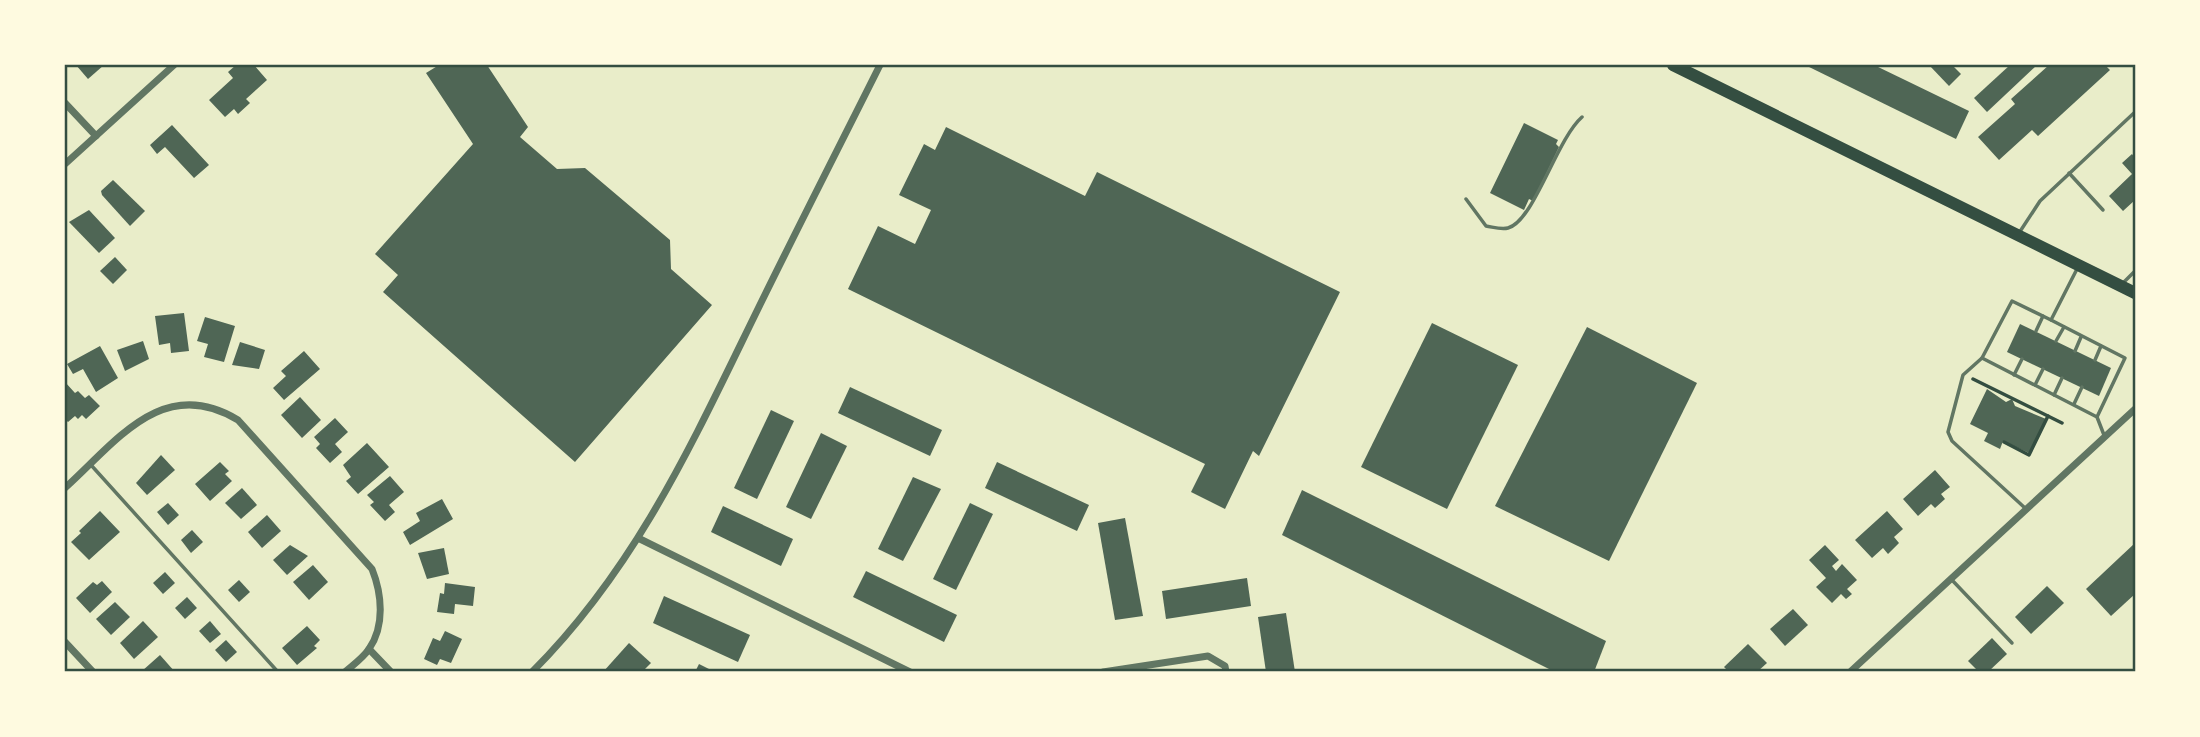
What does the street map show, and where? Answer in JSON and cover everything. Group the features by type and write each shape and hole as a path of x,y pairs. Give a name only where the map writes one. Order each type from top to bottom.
{"main road":[{"path":"1673,65 2135,293"}],"street":[{"path":"65,164 174,65"},
{"path":"532,672 572,629 640,538 698,433 880,65"},
{"path":"65,103 96,136"},
{"path":"65,488 148,415 171,405 217,408 238,420 367,562 376,578 380,596 380,620 369,649 350,671"},
{"path":"1850,672 2135,409"},
{"path":"640,538 910,672"},
{"path":"65,642 93,672"},
{"path":"369,649 391,672"},
{"path":"1103,672 1208,656 1225,666 1226,672"}],"lane":[{"path":"2018,235 2039,201 2135,112"},
{"path":"1466,199 1486,226 1505,230 1515,225 1533,201 1566,134 1582,117"},
{"path":"2069,173 2104,210"},
{"path":"2051,320 2079,265"},
{"path":"2120,285 2135,271"},
{"path":"2026,510 1948,435 1963,375 1982,358 2012,301 2125,358 2097,416"},
{"path":"2036,331 2043,316"},
{"path":"2056,341 2064,327"},
{"path":"2075,351 2082,336"},
{"path":"2095,360 2102,346"},
{"path":"1982,358 2097,416 2105,437"},
{"path":"2014,374 2022,359"},
{"path":"2035,385 2043,369"},
{"path":"2054,395 2062,378"},
{"path":"2074,404 2082,387"},
{"path":"90,465 278,672"},
{"path":"1951,579 2012,643"}],"path":[{"path":"1963,375 2062,423"},
{"path":"2004,442 2029,455 2049,415"}],"building":[{"path":"76,65 104,65 88,79"},
{"path":"236,65 254,65 267,80 246,99 250,103 238,114 234,109 225,117 209,100 233,78 228,72"},
{"path":"439,65 487,65 528,127 520,137 557,169 585,168 670,240 671,269 712,305 575,462 383,292 398,275 375,254 473,144 426,73"},
{"path":"1805,65 1874,65 1969,111 1956,139"},
{"path":"1929,65 1952,65 1961,74 1949,86"},
{"path":"2010,65 2037,65 1987,112 1974,98"},
{"path":"2049,65 2105,65 2110,70 2038,136 2032,130 1999,160 1978,137 2015,104 2011,99"},
{"path":"1524,123 1558,140 1556,144 1559,147 1533,201 1529,199 1524,210 1490,193"},
{"path":"172,125 209,165 194,178 165,147 157,154 150,145"},
{"path":"946,127 1085,196 1097,172 1340,292 1259,456 1253,451 1225,509 1191,492 1205,464 848,289 878,226 915,244 931,210 899,195 924,144 935,150"},
{"path":"2132,154 2135,158 2135,200 2123,211 2109,196 2132,174 2122,163"},
{"path":"113,180 145,211 130,226 102,195 101,191"},
{"path":"89,210 115,238 99,253 69,222"},
{"path":"115,257 127,270 113,284 100,271"},
{"path":"184,313 189,351 171,353 170,343 159,345 155,316"},
{"path":"205,317 235,326 224,362 204,357 208,344 197,341"},
{"path":"1432,323 1518,365 1447,509 1361,467"},
{"path":"2020,324 2111,368 2099,396 2007,352"},
{"path":"1587,327 1697,383 1609,561 1495,506"},
{"path":"143,341 149,359 125,371 117,350"},
{"path":"240,342 265,350 259,369 232,365"},
{"path":"100,346 118,378 96,392 83,369 73,374 67,364"},
{"path":"304,351 320,369 284,400 273,388 286,376 281,371"},
{"path":"65,382 75,393 78,391 85,398 89,395 100,406 86,419 82,415 78,419 75,416 68,422 65,419"},
{"path":"850,387 942,430 930,456 838,413"},
{"path":"1987,389 2006,402 2012,399 2015,406 2046,419 2029,453 2003,441 2000,449 1984,441 1988,433 1970,424"},
{"path":"300,397 321,420 302,438 281,415"},
{"path":"771,410 794,421 757,499 734,488"},
{"path":"335,418 348,432 335,444 342,452 330,463 316,448 320,444 314,437"},
{"path":"821,433 847,446 811,519 786,507"},
{"path":"367,443 389,467 358,494 346,481 351,477 343,465"},
{"path":"161,455 175,470 147,495 136,483"},
{"path":"220,462 229,471 225,474 232,481 210,501 195,484"},
{"path":"997,462 1089,505 1077,531 985,488"},
{"path":"1935,470 1950,487 1941,494 1945,499 1935,508 1931,504 1918,516 1903,499"},
{"path":"390,476 404,492 389,505 395,512 385,521 370,505 374,502 367,495"},
{"path":"913,477 941,489 903,561 878,549"},
{"path":"242,488 257,505 241,519 225,503"},
{"path":"1302,490 1606,641 1594,672 1555,672 1282,535"},
{"path":"442,499 453,519 410,545 403,532 420,521 416,513"},
{"path":"168,503 179,515 168,525 157,512"},
{"path":"970,503 993,514 956,590 933,579"},
{"path":"723,506 793,539 781,566 711,532"},
{"path":"100,511 120,532 89,560 71,542"},
{"path":"1887,511 1903,529 1894,537 1899,543 1888,554 1883,548 1872,558 1855,540"},
{"path":"267,515 281,531 262,548 248,532"},
{"path":"1125,518 1143,616 1115,620 1098,523"},
{"path":"192,530 203,542 191,553 181,540"},
{"path":"2135,543 2135,594 2111,616 2086,589"},
{"path":"290,545 308,556 287,575 273,560"},
{"path":"1825,545 1839,560 1832,566 1836,571 1842,564 1857,580 1847,589 1852,594 1846,599 1841,594 1832,603 1816,587 1826,578 1809,560"},
{"path":"444,548 449,574 427,579 418,553"},
{"path":"313,565 328,582 309,600 293,582"},
{"path":"866,571 957,615 944,642 853,597"},
{"path":"165,572 175,583 163,594 153,583"},
{"path":"1247,578 1251,606 1166,619 1162,591"},
{"path":"239,580 250,592 239,602 228,590"},
{"path":"102,581 112,592 90,613 76,598 93,582 97,585"},
{"path":"445,583 475,587 473,606 455,604 454,614 437,612 440,593 444,594"},
{"path":"2047,586 2064,603 2031,634 2015,617"},
{"path":"664,596 750,635 738,662 653,623"},
{"path":"187,597 197,608 185,619 175,608"},
{"path":"115,602 130,617 111,635 96,619"},
{"path":"1793,609 1808,625 1785,646 1770,629"},
{"path":"1286,613 1295,672 1266,672 1258,617"},
{"path":"143,621 158,637 134,659 120,643"},
{"path":"210,621 221,634 210,643 199,631"},
{"path":"307,626 320,640 314,646 317,648 297,665 282,648"},
{"path":"445,631 462,639 451,663 440,659 437,665 424,659 433,638 440,641"},
{"path":"1992,638 2007,654 1988,672 1979,672 1968,661"},
{"path":"226,640 237,652 226,662 215,650"},
{"path":"629,643 651,663 642,672 603,672"},
{"path":"1748,644 1767,663 1757,672 1729,672 1724,667"},
{"path":"160,655 175,672 142,671"},
{"path":"699,664 715,672 695,672"}]}
